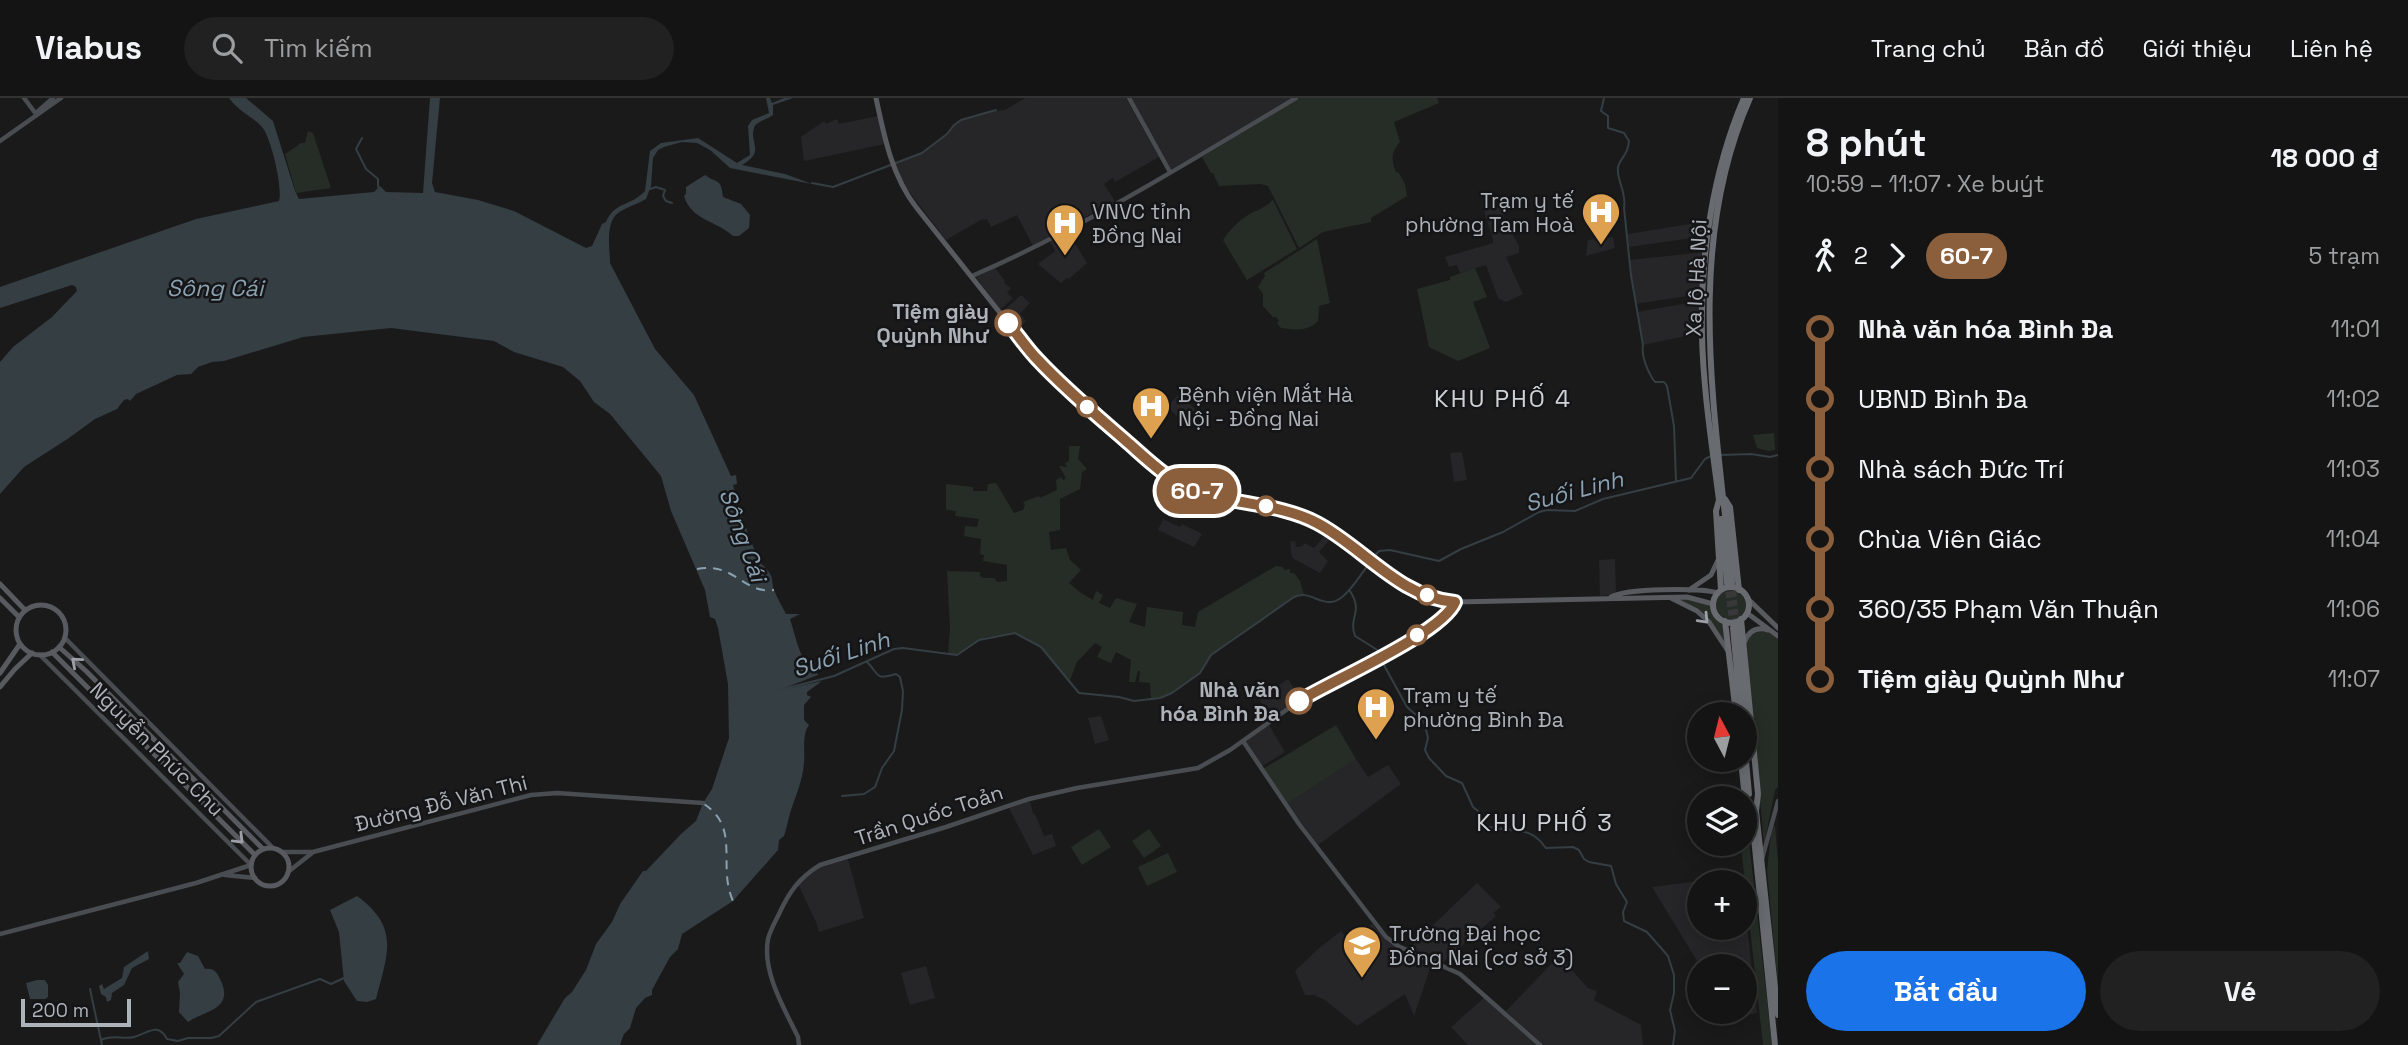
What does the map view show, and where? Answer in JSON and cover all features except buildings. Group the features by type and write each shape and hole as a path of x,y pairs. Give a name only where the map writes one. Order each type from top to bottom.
{"highway":[{"name":"Xa lộ Hà Nội","path":"1716,447 1709,341 1710,264 1719,200 1742,111 1742,98"},
{"name":"Xa lộ Hà Nội","path":"1716,447 1702,334 1703,292 1714,202 1727,146 1742,111 1752,98"},
{"path":"1716,447 1730,582"},
{"path":"1720,591 1731,587 1747,598 1747,613 1741,619 1725,621 1716,615 1713,604 1720,591 1716,512 1721,499"},
{"path":"1721,499 1730,507 1739,590"},
{"path":"1741,619 1757,797"},
{"path":"1725,621 1734,702"},
{"path":"1740,702 1735,627 1742,702"},
{"path":"1757,832 1778,1015"},
{"path":"1757,853 1775,1045"}],"main road":[{"path":"876,98 893,163 905,192 1046,369 1083,404 1182,485 1205,494 1261,505 1317,523 1422,593 1455,602 1690,597 1713,604"},
{"path":"1689,590 1711,575 1719,558"},
{"path":"0,585 26,610"},
{"path":"1610,597 1622,592 1720,591"},
{"path":"0,598 19,617"},
{"path":"1671,598 1698,611 1709,622 1728,651"},
{"path":"1747,598 1776,632"},
{"path":"39,605 54,609 65,623 65,638 59,647 40,655 20,644 16,631 19,617 26,610 39,605"},
{"path":"1747,613 1776,632"},
{"path":"1744,643 1753,630 1762,628 1776,632"},
{"path":"0,673 20,644"},
{"name":"Nguyễn Phúc Chu","path":"59,647 263,849"},
{"name":"Nguyễn Phúc Chu","path":"52,652 255,855"},
{"path":"0,687 15,668 33,653"},
{"path":"273,848 281,852 288,862 288,872 284,880 273,886 261,883 255,878 251,864 255,855 263,849 273,848"}],"street":[{"path":"24,98 36,114"},
{"path":"36,114 38,109 53,98"},
{"path":"0,141 61,98"},
{"path":"1129,98 1170,172"},
{"path":"972,276 1024,253 1296,98"},
{"name":"Trần Quốc Toản","path":"799,1045 770,974 767,954 769,939 785,900 795,884 806,874 820,865 1029,799 1077,788 1186,772 1216,759 1299,701 1433,625 1452,609 1455,602"},
{"name":"Nguyễn Phúc Chu","path":"65,638 273,848"},
{"name":"Nguyễn Phúc Chu","path":"40,655 251,864"},
{"path":"1243,741 1299,824 1386,937 1398,946 1460,974 1540,1045"},
{"name":"Đường Đỗ Văn Thi","path":"281,852 313,852 531,795 569,794 703,803"},
{"path":"1762,860 1778,801"},
{"name":"Đường Đỗ Văn Thi","path":"288,872 313,852"},
{"path":"0,934 224,875 251,864"},
{"path":"224,875 255,878"}],"shaded area":[{"path":"1025,98 1126,98 1159,157 1115,182 1113,178 1104,184 1115,201 1033,246 1017,215 991,227 987,219 981,220 946,240 902,182 895,162 922,153 961,120 984,112 1005,110"},
{"path":"1131,98 1292,98 1171,169"},
{"path":"1300,98 1437,98 1439,103 1394,122 1400,142 1393,153 1393,164 1405,184 1407,196 1371,218 1371,222 1323,232 1299,248 1268,186 1219,186 1202,157"},
{"path":"878,116 885,144 804,161 801,137 824,121 826,124 837,119 839,124"},
{"path":"308,131 313,133 331,188 296,193 285,154 305,143"},
{"path":"1273,200 1297,249 1247,280 1223,240 1241,220"},
{"path":"1501,202 1507,232 1511,231 1519,246 1519,253 1506,257 1523,294 1506,302 1498,298 1486,265 1460,273 1457,265 1449,267 1445,257 1493,243 1482,205"},
{"path":"1708,221 1706,236 1629,247 1628,234"},
{"name":"VNVC tỉnh Đồng Nai","path":"1068,232 1087,263 1061,283 1038,264 1055,251 1050,242"},
{"name":"Trạm y tế phường Tam Hoà","path":"1613,237 1615,248 1586,256 1588,240"},
{"path":"1317,239 1330,303 1319,306 1318,321 1310,327 1296,330 1281,328 1276,317 1263,306 1263,294 1258,287 1265,276 1264,273"},
{"path":"1705,252 1701,294 1635,304 1630,260"},
{"path":"995,268 1004,283 1011,288 1007,293 1013,298 1000,310 976,277"},
{"path":"1475,268 1487,297 1473,302 1490,348 1458,361 1429,347 1417,289 1450,280 1450,277"},
{"path":"1021,295 1030,303 1020,314 1026,321 1016,330 1002,312"},
{"path":"1700,301 1700,333 1643,345 1637,312"},
{"path":"1179,394 1197,411 1186,424 1167,407"},
{"path":"1774,433 1775,450 1757,448 1753,435"},
{"path":"1069,446 1080,446 1078,459 1087,469 1082,472 1080,489 1060,499 1060,530 1049,532 1051,550 1066,548 1070,560 1081,570 1069,583 1081,593 1093,600 1096,591 1103,595 1099,603 1110,608 1116,598 1137,604 1129,622 1145,627 1147,607 1183,612 1182,625 1195,627 1198,612 1276,566 1283,567 1284,570 1290,569 1290,573 1294,573 1300,581 1304,595 1299,594 1285,603 1211,655 1200,673 1172,693 1151,700 1150,683 1139,682 1140,671 1135,682 1129,682 1131,660 1116,652 1111,663 1097,657 1102,647 1095,643 1077,662 1069,683 1041,647 1015,633 986,637 957,655 948,655 950,628 947,571 980,572 983,578 994,578 997,582 1007,581 1007,565 983,561 984,555 980,554 981,539 964,536 965,526 977,527 979,519 955,516 956,511 946,510 946,484 973,487 973,491 987,491 988,484 996,483 1014,513 1023,510 1023,502 1057,490 1056,480 1066,478 1059,466 1067,467 1065,463 1069,461"},
{"path":"1462,452 1467,480 1454,482 1450,453"},
{"path":"1163,519 1180,527 1182,524 1202,534 1194,547 1158,530"},
{"path":"1328,532 1333,536 1319,552 1328,561 1320,573 1292,558 1290,542 1295,541 1296,547 1303,546 1304,543 1314,548"},
{"path":"1615,559 1616,592 1600,596 1599,560"},
{"path":"1731,590 1742,594 1746,605 1742,616 1731,620 1720,616 1716,605 1720,594"},
{"path":"1675,599 1688,599 1711,606 1715,616 1723,623 1725,645 1709,621"},
{"path":"1756,630 1770,632 1778,639 1778,787 1775,790 1764,845 1757,766 1757,702 1751,702 1746,642 1749,635"},
{"path":"1288,679 1300,697 1272,718 1258,698"},
{"path":"1101,716 1109,740 1095,744 1088,718"},
{"path":"1269,725 1285,752 1261,767 1246,741"},
{"path":"1336,725 1356,759 1287,804 1263,769"},
{"path":"1356,759 1368,777 1388,765 1401,784 1318,845 1287,804"},
{"path":"1030,801 1044,836 1052,834 1056,846 1033,855 1009,808"},
{"path":"1772,824 1775,826 1778,862 1778,986 1767,871"},
{"path":"1099,829 1111,847 1082,865 1071,847"},
{"path":"1149,829 1161,846 1144,858 1132,841"},
{"path":"1168,853 1177,872 1147,886 1138,867"},
{"path":"1742,856 1751,856 1752,870 1744,870"},
{"path":"848,859 864,918 819,932 798,884 821,867"},
{"path":"1477,883 1501,907 1493,913 1496,916 1442,963 1409,948"},
{"path":"1687,883 1687,940 1749,940 1750,954 1693,954 1652,887"},
{"path":"1757,912 1772,1045 1763,1045 1757,991 1757,954 1753,954 1751,940 1757,940"},
{"name":"Trường Đại học Đồng Nai (cơ sở 3)","path":"1372,924 1389,943 1432,963 1414,1016 1405,994 1357,1026 1325,1000 1314,995 1305,995 1295,971 1341,931 1347,939"},
{"path":"1559,956 1588,988 1597,991 1594,1000 1641,1025 1643,1045 1543,1045 1506,1011"},
{"path":"926,966 935,998 910,1005 901,973"},
{"path":"1485,997 1537,1045 1468,1045 1451,1027"}],"water":[{"name":"Sông Cái","path":"229,98 246,98 273,121 299,199 374,192 380,186 386,192 423,193 430,98 440,98 432,183 435,192 478,200 514,211 586,248 592,246 602,224 618,207 634,200 645,191 650,151 661,143 698,138 737,163 750,155 748,126 752,120 769,113 766,98 770,98 772,103 793,98 773,105 773,115 755,126 755,151 742,165 785,174 812,184 730,168 710,150 697,143 682,142 658,150 653,158 651,186 646,199 616,215 610,227 610,263 655,349 694,395 731,476 736,475 737,484 733,485 748,533 761,563 771,576 774,590 786,614 800,614 790,619 803,658 818,675 777,691 822,681 807,692 811,697 804,705 804,720 809,725 805,738 801,781 784,836 779,840 778,850 733,901 682,934 678,949 670,957 652,990 652,995 636,1008 630,1028 624,1034 620,1045 537,1045 565,998 586,970 596,944 643,871 696,821 712,789 729,738 728,684 718,628 715,619 710,617 705,590 671,511 661,476 610,414 594,402 580,381 563,367 514,352 494,341 391,328 303,337 224,361 212,362 198,367 191,374 177,375 136,394 130,401 124,400 117,409 95,419 24,467 0,494 0,362 13,347 52,317 77,291 72,285 0,308 0,287 196,219 279,201 278,175 265,133 258,123"},
{"path":"705,175 720,184 723,197 741,204 750,215 749,228 739,236 733,236 698,215 687,204 684,196 686,187"},
{"path":"357,896 380,919 387,943 376,999 367,1002 357,1001 344,981 339,932 330,910"},
{"path":"148,951 149,959 132,968 124,985 112,993 111,1000 107,1002 99,986 102,984 104,989 122,978 124,967"},
{"path":"187,952 198,956 205,969 215,972 224,991 220,1004 188,1022 179,1012 178,982 184,974 177,963 180,963"},
{"path":"45,980 48,985 48,997 45,999 30,999 26,983"}],"waterway":[{"path":"1604,98 1601,111 1608,116 1608,128 1624,133 1629,141 1618,172 1624,197 1631,275 1646,364 1655,382 1664,382 1667,386 1674,426 1676,481"},
{"path":"812,183 833,187 922,153 961,120 996,110"},
{"path":"362,138 356,149 366,169 378,179 378,187"},
{"path":"650,189 656,187 665,190 663,196 666,201 672,203"},
{"name":"Suối Linh","path":"1720,455 1778,455"},
{"name":"Suối Linh","path":"768,693 834,676 894,649 957,655 979,640 1015,633 1041,647 1079,693 1134,701 1160,698 1172,693 1200,673 1211,655 1294,597 1304,595 1331,602 1344,596 1379,551 1390,550 1439,561 1503,532 1539,512 1575,511 1603,499 1691,478 1705,459 1711,456"},
{"path":"1350,591 1356,604 1353,624 1355,636 1379,651 1407,707 1424,722 1428,738 1425,750 1429,758 1446,776 1462,783 1473,807 1478,811 1480,824 1525,832 1538,839 1546,848 1573,847 1589,862 1611,866 1616,884 1627,902 1623,912 1624,921 1647,932 1668,956 1674,975 1670,1010 1675,1031 1673,1045"},
{"path":"842,796 864,794 875,787 882,768 894,751 902,710 903,691 900,677 896,674 878,676 867,662"},
{"path":"101,1040 110,1037 134,1037 156,1030 167,1039 178,1041 219,1036 256,1002 320,979 331,984 344,978"},
{"path":"90,989 102,1045"}],"ferry route":[{"path":"697,569 721,570 754,587 774,590"},
{"path":"704,804 722,824 727,874 733,901"}],"tunnel":[{"path":"1732,582 1737,627"},
{"path":"1727,583 1733,628"}],"bus line":[{"name":"60-7","path":"1008,323 1035,357 1073,395 1175,481 1205,494 1289,512 1317,523 1406,585 1428,596 1455,602 1448,612 1428,629 1299,701"}],"place":[{"name":"Trạm y tế phường Tam Hoà","path":"1601,246"},
{"name":"VNVC tỉnh Đồng Nai","path":"1065,257"},
{"name":"Tiệm giày Quỳnh Như","path":"1008,323"},
{"name":"Bệnh viện Mắt Hà Nội - Đồng Nai","path":"1151,440"},
{"name":"Nhà văn hóa Bình Đa","path":"1299,701"},
{"name":"Trạm y tế phường Bình Đa","path":"1376,741"},
{"name":"Trường Đại học Đồng Nai (cơ sở 3)","path":"1362,979"}],"district":[{"name":"KHU PHỐ 4","path":"1503,398"},
{"name":"KHU PHỐ 3","path":"1545,822"}]}
